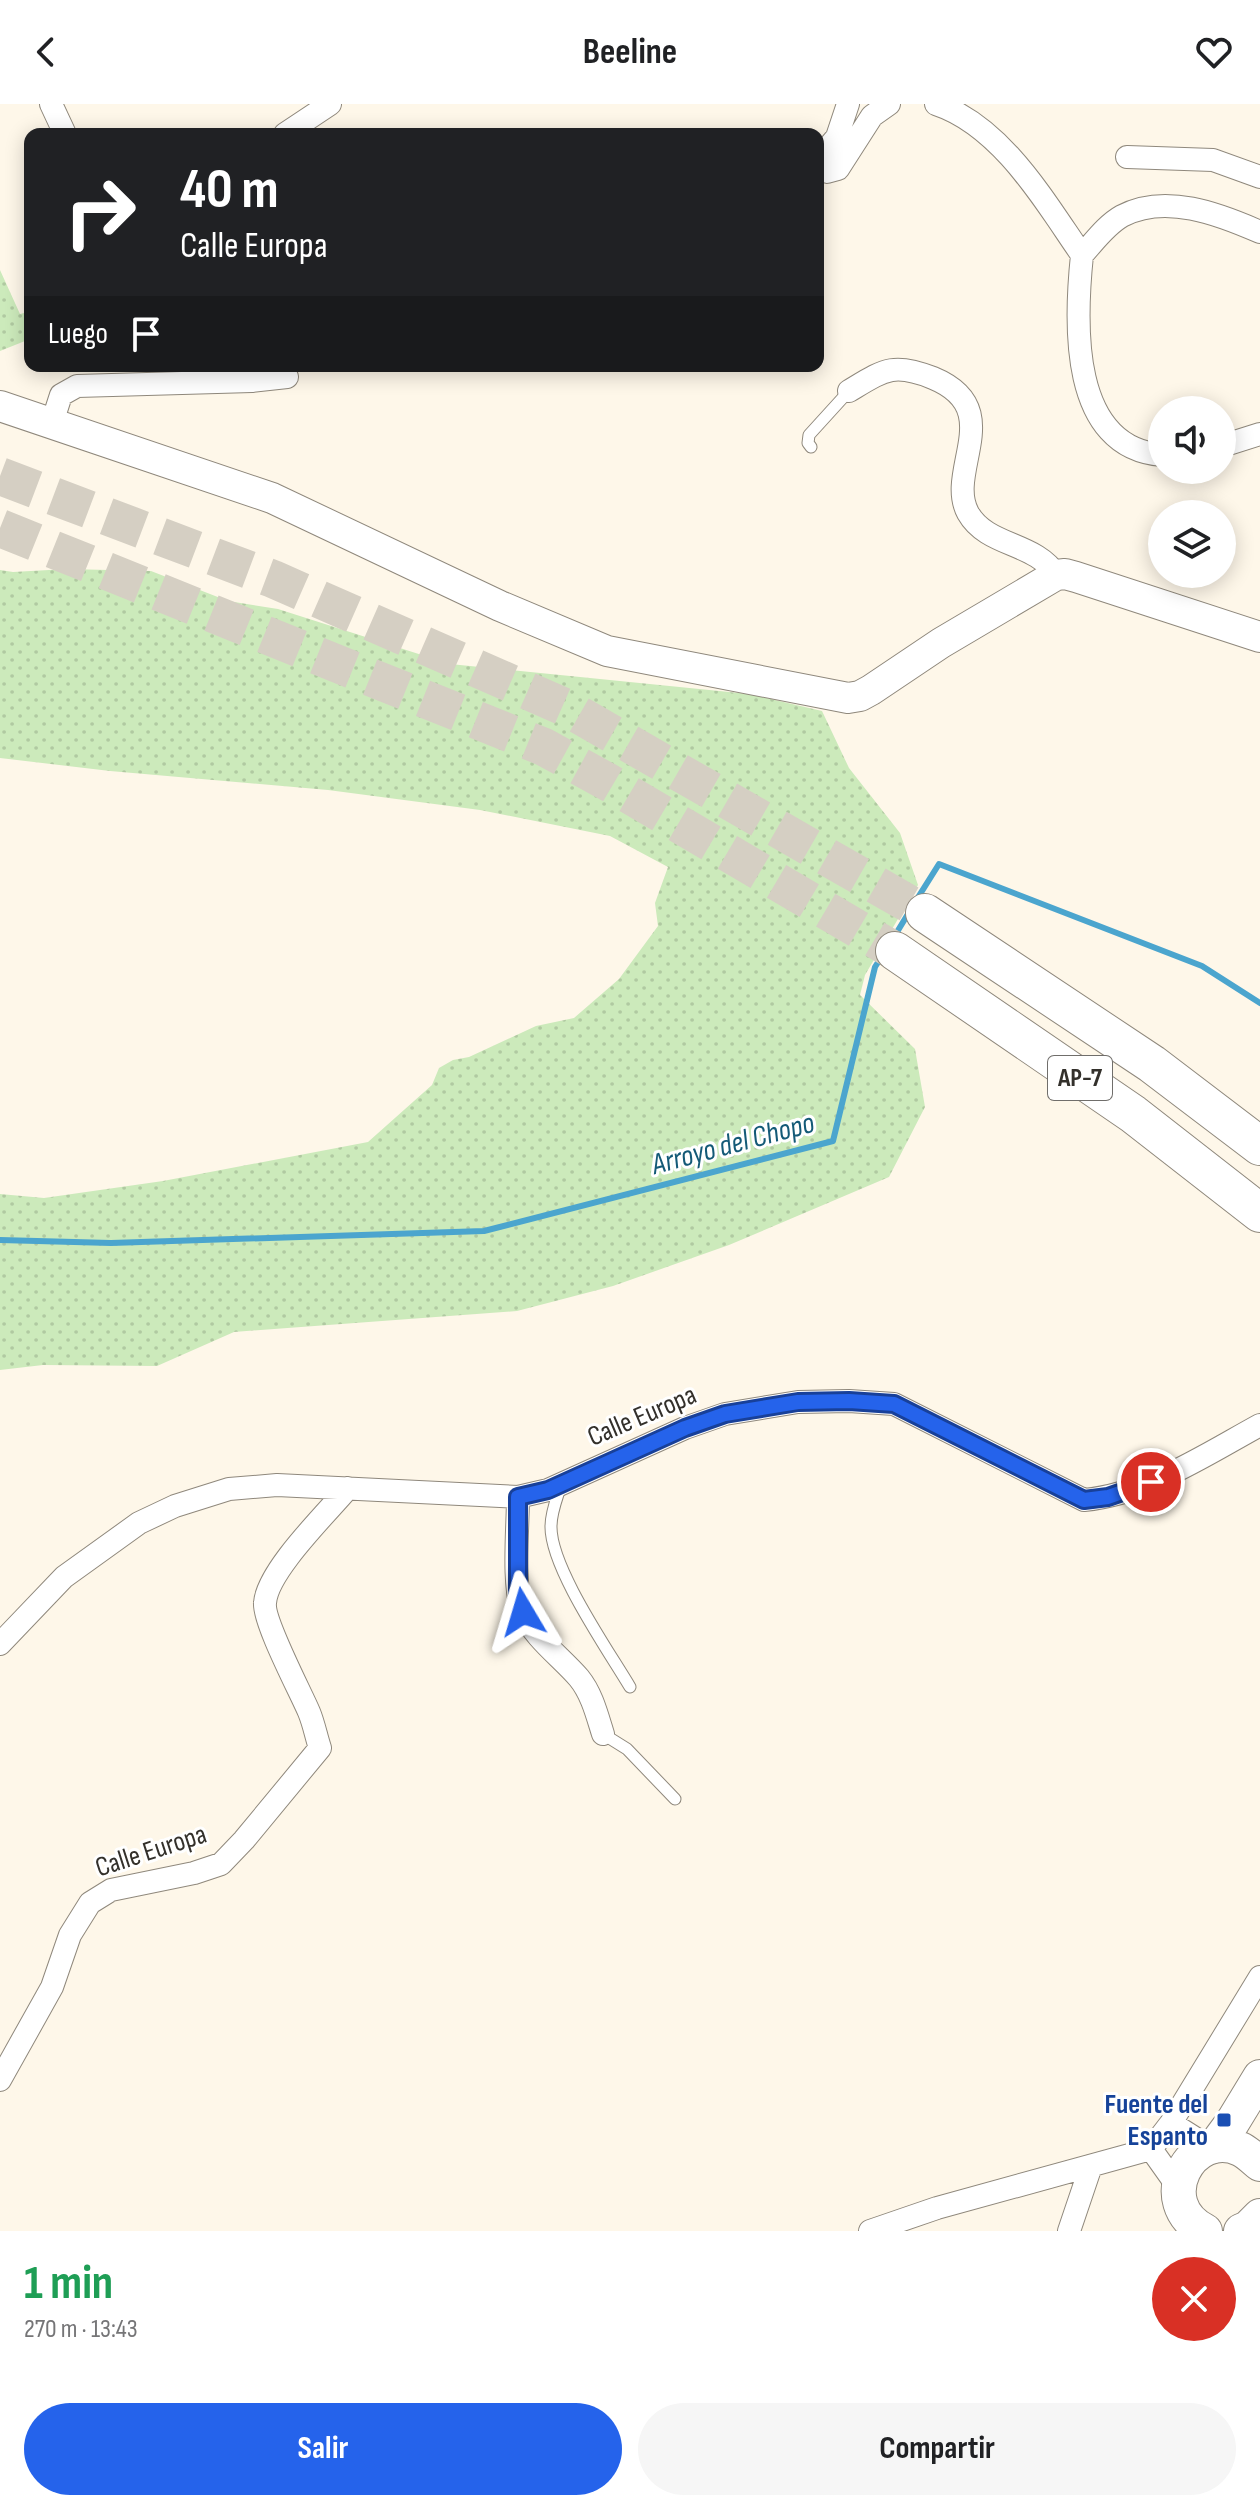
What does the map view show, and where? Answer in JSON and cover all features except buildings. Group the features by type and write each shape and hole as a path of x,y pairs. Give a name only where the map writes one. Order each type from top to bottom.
{"highway":[{"name":"AP-7","path":"925,913 1152,1064 1260,1146"},
{"name":"AP-7","path":"895,951 1133,1114 1260,1213"}],"main road":[{"path":"1188,2215 1183,2170 1194,2156 1212,2147 1232,2123 1260,2077"},
{"path":"1212,2147 1240,2148 1260,2164"}],"street":[{"path":"51,104 62,128"},
{"path":"294,128 330,104"},
{"path":"824,152 837,137 848,104"},
{"path":"824,169 827,172 838,169 872,116 889,104"},
{"path":"936,104 951,109 978,128 1022,169 1082,255"},
{"path":"1127,157 1213,160 1260,177"},
{"path":"1148,452 1132,448 1109,429 1093,407 1086,387 1077,297 1082,255 1124,215 1154,207 1203,211 1260,230"},
{"path":"849,391 881,371 907,368 944,383 957,394 971,424 972,441 962,494 967,511 977,526 991,536 1048,561 1056,575"},
{"path":"52,423 61,395 77,386 252,381 287,377"},
{"path":"0,406 272,498 500,606 607,651 848,698 871,690 941,643 1056,575 1076,577 1260,637"},
{"path":"1236,442 1260,434"},
{"name":"Calle Europa","path":"0,1644 64,1577 139,1523 175,1506 229,1489 277,1485 518,1497 548,1490 685,1428 725,1414 798,1402 849,1401 894,1404 1084,1500 1108,1497 1151,1482 1260,1425"},
{"name":"Calle Europa","path":"0,2080 52,1987 70,1935 90,1903 111,1890 194,1873 221,1864 320,1748 311,1717 275,1637 264,1604 271,1583 290,1552 348,1488"},
{"path":"518,1497 518,1596 523,1612 533,1630 581,1680 593,1702 603,1734"},
{"path":"870,2231 937,2208 1151,2149 1171,2123 1260,1977"},
{"path":"1171,2123 1212,2147"},
{"path":"1151,2149 1188,2215"},
{"path":"1069,2231 1091,2166"}],"lane":[{"path":"811,447 809,435 849,391"},
{"path":"562,1484 552,1512 550,1530 555,1549 569,1583 630,1687"},
{"path":"603,1734 627,1749 675,1799"}],"green space":[{"path":"0,270 20,314 24,313 24,341 0,351"},
{"path":"0,570 151,571 228,601 278,609 450,664 749,694 822,711 849,768 900,833 918,885 865,975 860,995 915,1049 925,1107 889,1177 729,1245 613,1286 517,1311 234,1332 157,1366 43,1365 0,1370 0,1194 44,1198 163,1181 368,1142 432,1085 439,1068 536,1026 574,1018 619,979 658,926 655,903 668,867 610,836 480,810 328,790 0,758"}],"waterway":[{"name":"Arroyo del Chopo","path":"917,899 939,864 1202,966 1260,1003"},
{"name":"Arroyo del Chopo","path":"894,937 911,909"},
{"name":"Arroyo del Chopo","path":"0,1240 111,1243 484,1231 833,1141 875,967 882,956"}],"tunnel":[{"path":"0,476 273,579 567,708 925,913"},
{"path":"0,528 544,747 895,951"}],"place":[{"name":"Fuente del Espanto","path":"1224,2120"}],"route":[{"path":"523,1612 518,1596 518,1497 548,1490 685,1428 725,1414 798,1402 894,1404 1084,1500 1108,1497 1151,1482"}]}
